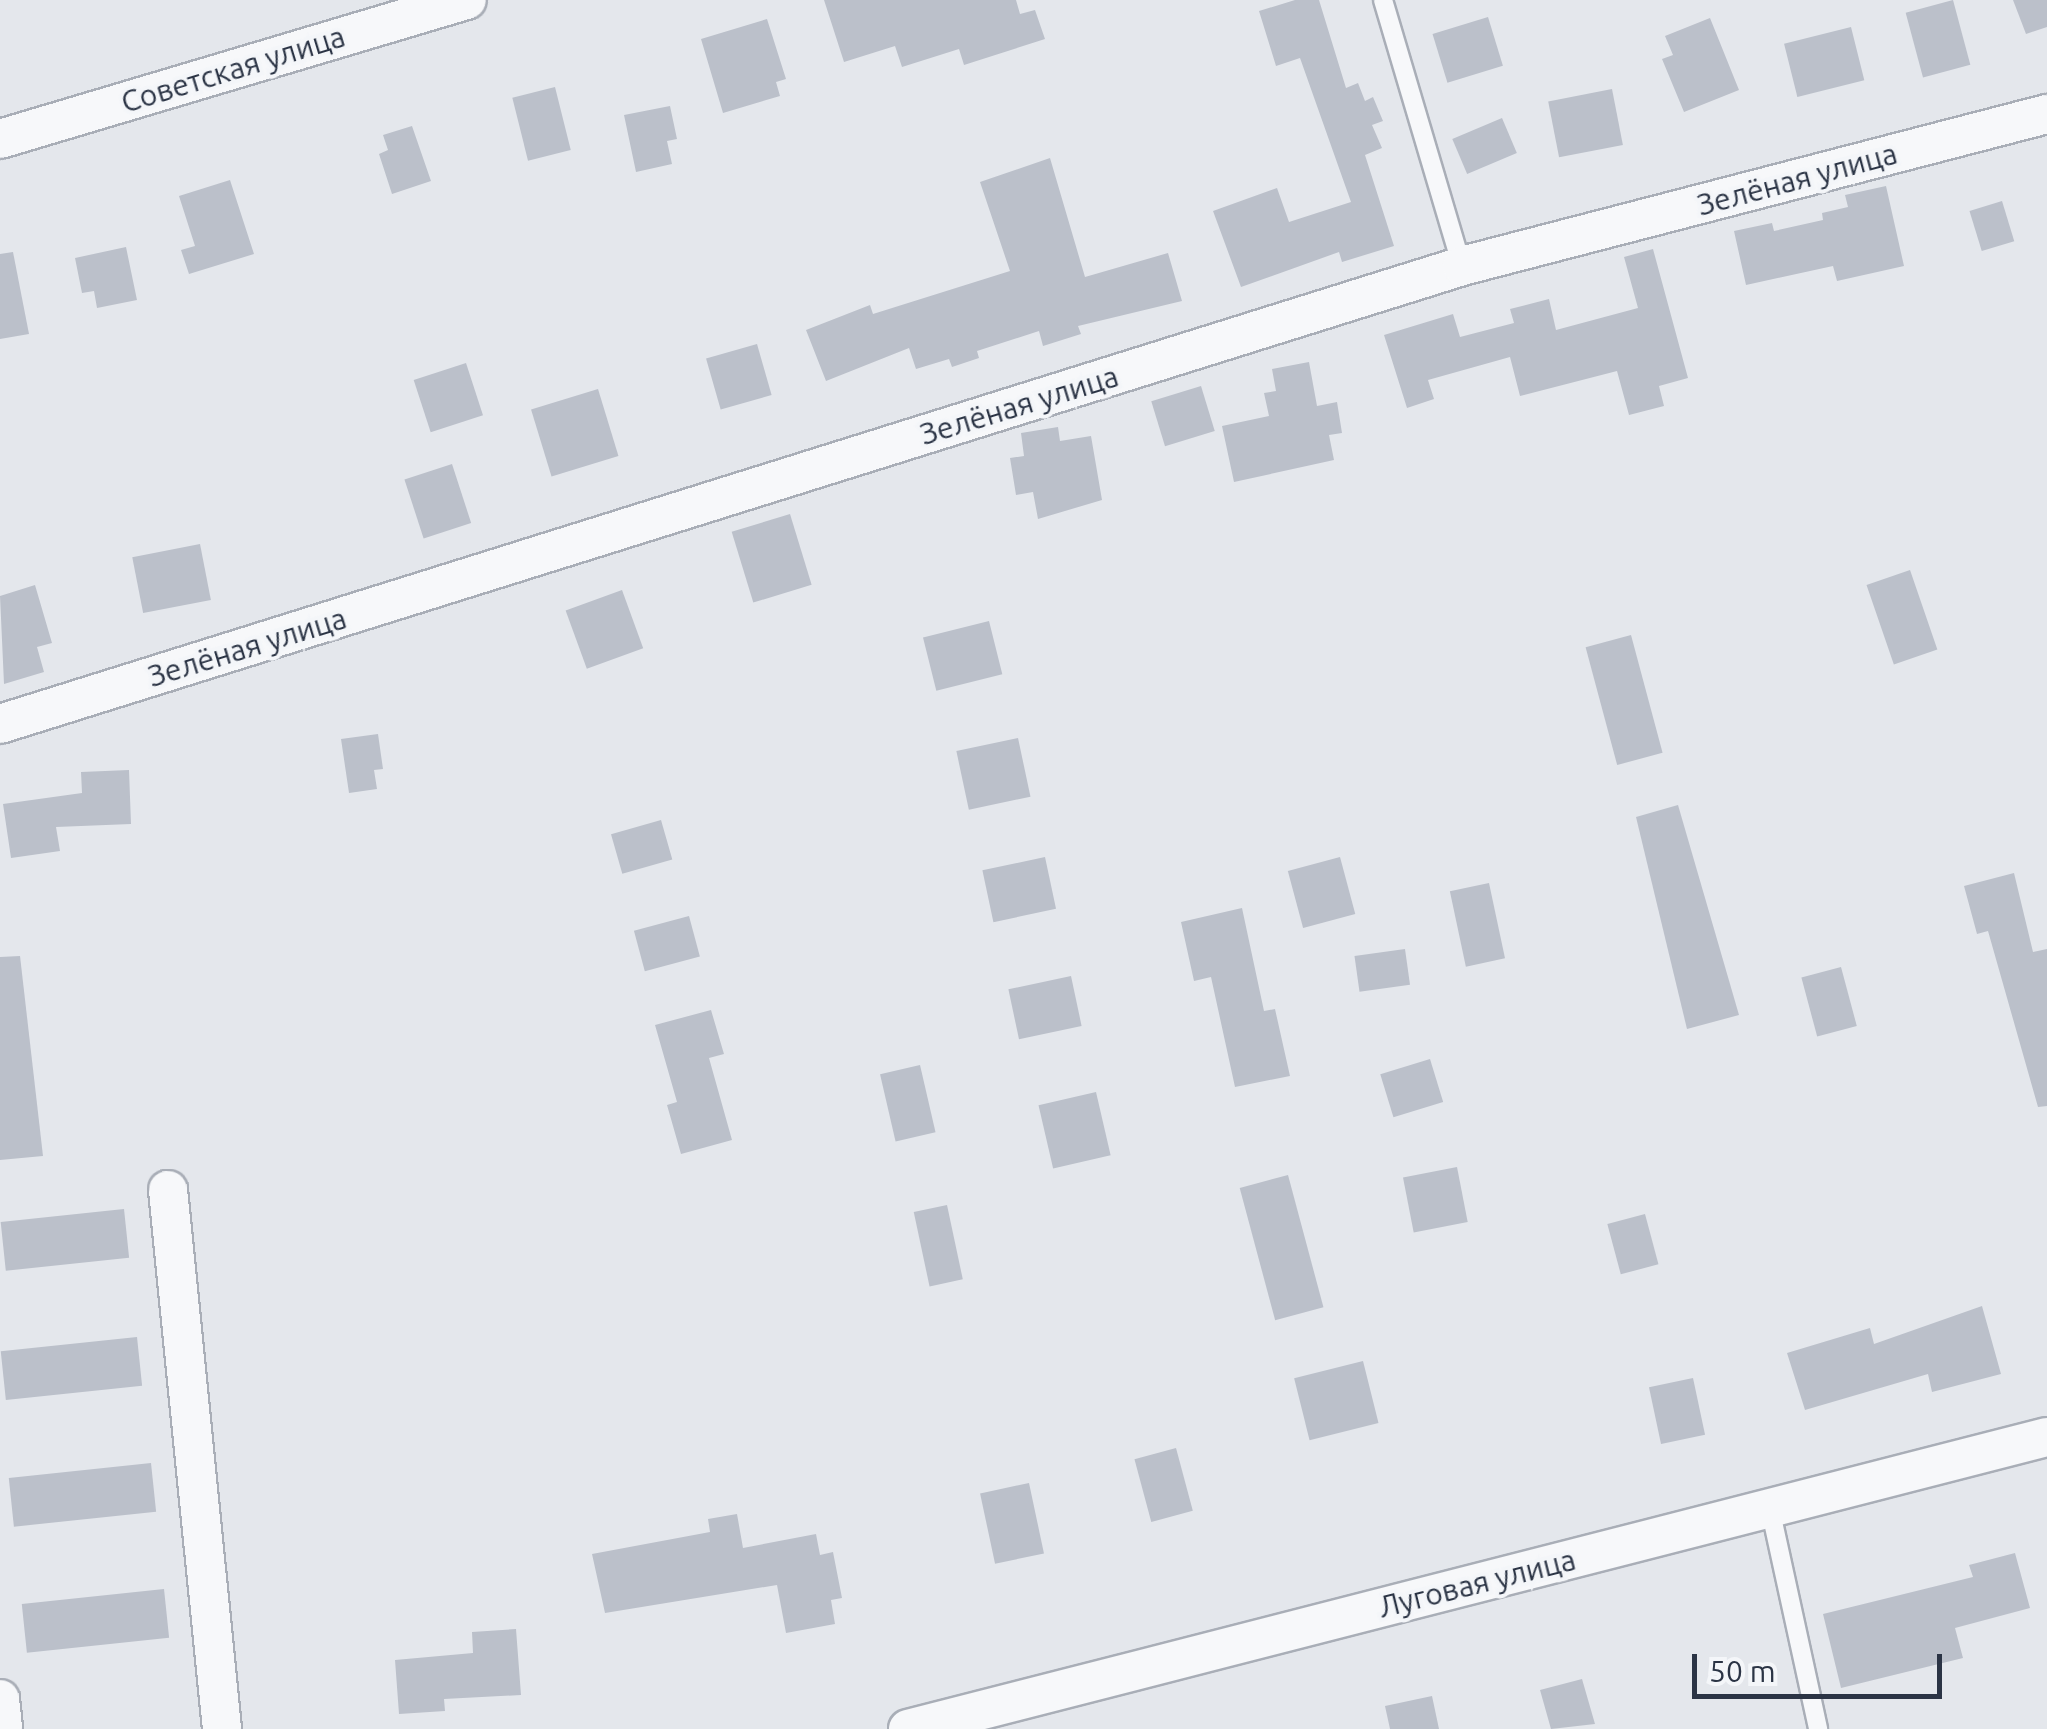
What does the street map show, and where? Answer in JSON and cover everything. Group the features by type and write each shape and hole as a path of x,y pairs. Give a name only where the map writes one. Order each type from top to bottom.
{"street":[{"name":"Советская улица","path":"0,139 467,0"},
{"name":"Зелёная улица","path":"0,724 1462,266 2047,114"},
{"path":"168,1190 222,1729"},
{"name":"Луговая улица","path":"908,1729 2047,1437"},
{"path":"0,1699 3,1729"}],"lane":[{"path":"1383,0 1462,266"},
{"path":"1770,1508 1818,1729"}],"building":[{"path":"824,0 1016,0 1020,14 1035,10 1045,39 964,65 959,49 902,67 895,46 844,62"},
{"path":"1295,0 1319,0 1346,88 1358,83 1365,101 1373,97 1383,121 1372,125 1382,148 1365,155 1394,246 1342,262 1339,252 1241,287 1213,211 1277,188 1289,222 1351,202 1300,58 1276,66 1259,11"},
{"path":"1953,0 1970,65 1923,77 1906,13"},
{"path":"2013,0 2047,0 2047,27 2026,34"},
{"path":"1488,17 1503,66 1447,83 1433,34"},
{"path":"1710,18 1739,90 1684,112 1662,59 1673,55 1665,36"},
{"path":"767,19 786,79 776,82 780,96 723,113 701,39"},
{"path":"1851,27 1864,80 1797,97 1784,44"},
{"path":"555,87 571,150 528,161 512,98"},
{"path":"1612,89 1623,145 1559,157 1548,101"},
{"path":"670,106 677,139 667,141 672,164 636,172 624,115"},
{"path":"1502,118 1517,153 1467,174 1452,139"},
{"path":"412,126 431,181 392,194 379,154 388,150 383,135"},
{"path":"1050,158 1085,277 1168,253 1182,301 1078,326 1081,334 1043,346 1039,331 977,351 979,358 952,367 949,359 916,369 909,348 826,381 806,330 870,305 873,314 1010,271 980,182"},
{"path":"230,180 254,254 189,274 181,250 195,246 179,196"},
{"path":"1886,186 1904,266 1837,281 1833,266 1746,285 1734,231 1772,223 1774,231 1823,220 1822,213 1848,207 1845,195"},
{"path":"2002,201 2014,241 1982,251 1969,211"},
{"path":"126,247 137,300 97,308 94,291 82,293 75,258"},
{"path":"1653,249 1688,378 1659,386 1664,406 1629,415 1617,371 1520,396 1510,357 1428,380 1434,399 1407,408 1384,335 1453,314 1460,337 1514,323 1510,309 1549,299 1556,330 1638,308 1624,257"},
{"path":"13,252 29,334 0,339 0,254"},
{"path":"757,344 772,395 721,410 706,359"},
{"path":"1309,362 1317,406 1337,402 1342,433 1329,435 1334,460 1234,482 1222,426 1269,416 1264,393 1276,391 1272,369"},
{"path":"466,363 483,415 431,432 414,380"},
{"path":"1201,386 1215,431 1165,446 1151,401"},
{"path":"598,389 618,456 552,476 531,409"},
{"path":"1058,427 1060,441 1091,436 1102,500 1038,519 1033,492 1016,495 1010,458 1024,456 1021,433"},
{"path":"452,464 471,523 424,538 404,479"},
{"path":"790,514 812,585 753,603 732,532"},
{"path":"200,544 211,600 143,613 132,557"},
{"path":"1910,570 1937,649 1894,664 1867,585"},
{"path":"35,585 52,643 37,647 44,672 4,684 0,596"},
{"path":"622,590 643,648 587,669 566,611"},
{"path":"989,621 1002,674 936,691 923,637"},
{"path":"1631,635 1663,753 1617,765 1586,647"},
{"path":"378,734 383,769 374,770 377,789 349,793 341,739"},
{"path":"1018,738 1030,797 969,810 956,751"},
{"path":"129,770 131,824 56,827 60,851 11,858 3,804 82,793 81,772"},
{"path":"1678,805 1739,1015 1687,1029 1636,817"},
{"path":"661,820 672,859 622,874 611,834"},
{"path":"1045,857 1056,909 993,922 982,870"},
{"path":"1340,857 1355,914 1303,928 1288,871"},
{"path":"2014,873 2033,952 2047,949 2047,1106 2038,1107 1988,931 1977,934 1964,886"},
{"path":"1489,883 1505,958 1466,967 1450,891"},
{"path":"1242,908 1264,1011 1275,1009 1290,1076 1235,1087 1211,977 1194,981 1181,922"},
{"path":"689,916 700,957 645,971 634,931"},
{"path":"1405,949 1410,985 1360,992 1354,956"},
{"path":"20,956 43,1156 0,1160 0,957"},
{"path":"1841,967 1857,1026 1817,1037 1801,978"},
{"path":"1071,976 1082,1026 1019,1039 1008,989"},
{"path":"711,1010 724,1054 709,1058 732,1140 681,1154 667,1105 677,1102 655,1025"},
{"path":"1430,1059 1443,1102 1393,1117 1380,1074"},
{"path":"920,1065 936,1132 896,1141 880,1074"},
{"path":"1096,1092 1111,1155 1053,1169 1039,1105"},
{"path":"1457,1167 1468,1222 1414,1232 1403,1177"},
{"path":"1288,1175 1323,1307 1275,1320 1240,1188"},
{"path":"947,1205 963,1279 930,1286 914,1212"},
{"path":"124,1209 129,1258 6,1271 1,1222"},
{"path":"1645,1214 1658,1264 1621,1274 1607,1224"},
{"path":"1982,1306 2001,1374 1932,1392 1928,1374 1805,1410 1787,1353 1870,1328 1874,1344"},
{"path":"137,1337 142,1386 6,1400 1,1351"},
{"path":"1363,1361 1378,1423 1310,1440 1294,1378"},
{"path":"1693,1378 1705,1435 1661,1444 1649,1387"},
{"path":"1176,1448 1193,1511 1151,1522 1134,1459"},
{"path":"151,1463 156,1512 14,1527 9,1478"},
{"path":"1029,1483 1044,1553 995,1564 980,1493"},
{"path":"737,1514 743,1548 816,1534 820,1555 833,1552 842,1598 831,1600 835,1624 786,1633 777,1585 605,1613 592,1554 710,1532 708,1519"},
{"path":"2015,1553 2030,1608 1955,1628 1963,1658 1841,1688 1823,1614 1973,1577 1969,1565"},
{"path":"164,1589 169,1638 27,1653 22,1604"},
{"path":"516,1629 521,1695 444,1699 445,1711 399,1714 395,1660 473,1653 472,1632"},
{"path":"1582,1679 1595,1724 1551,1729 1540,1690"},
{"path":"1432,1696 1439,1729 1390,1729 1385,1706"}]}
